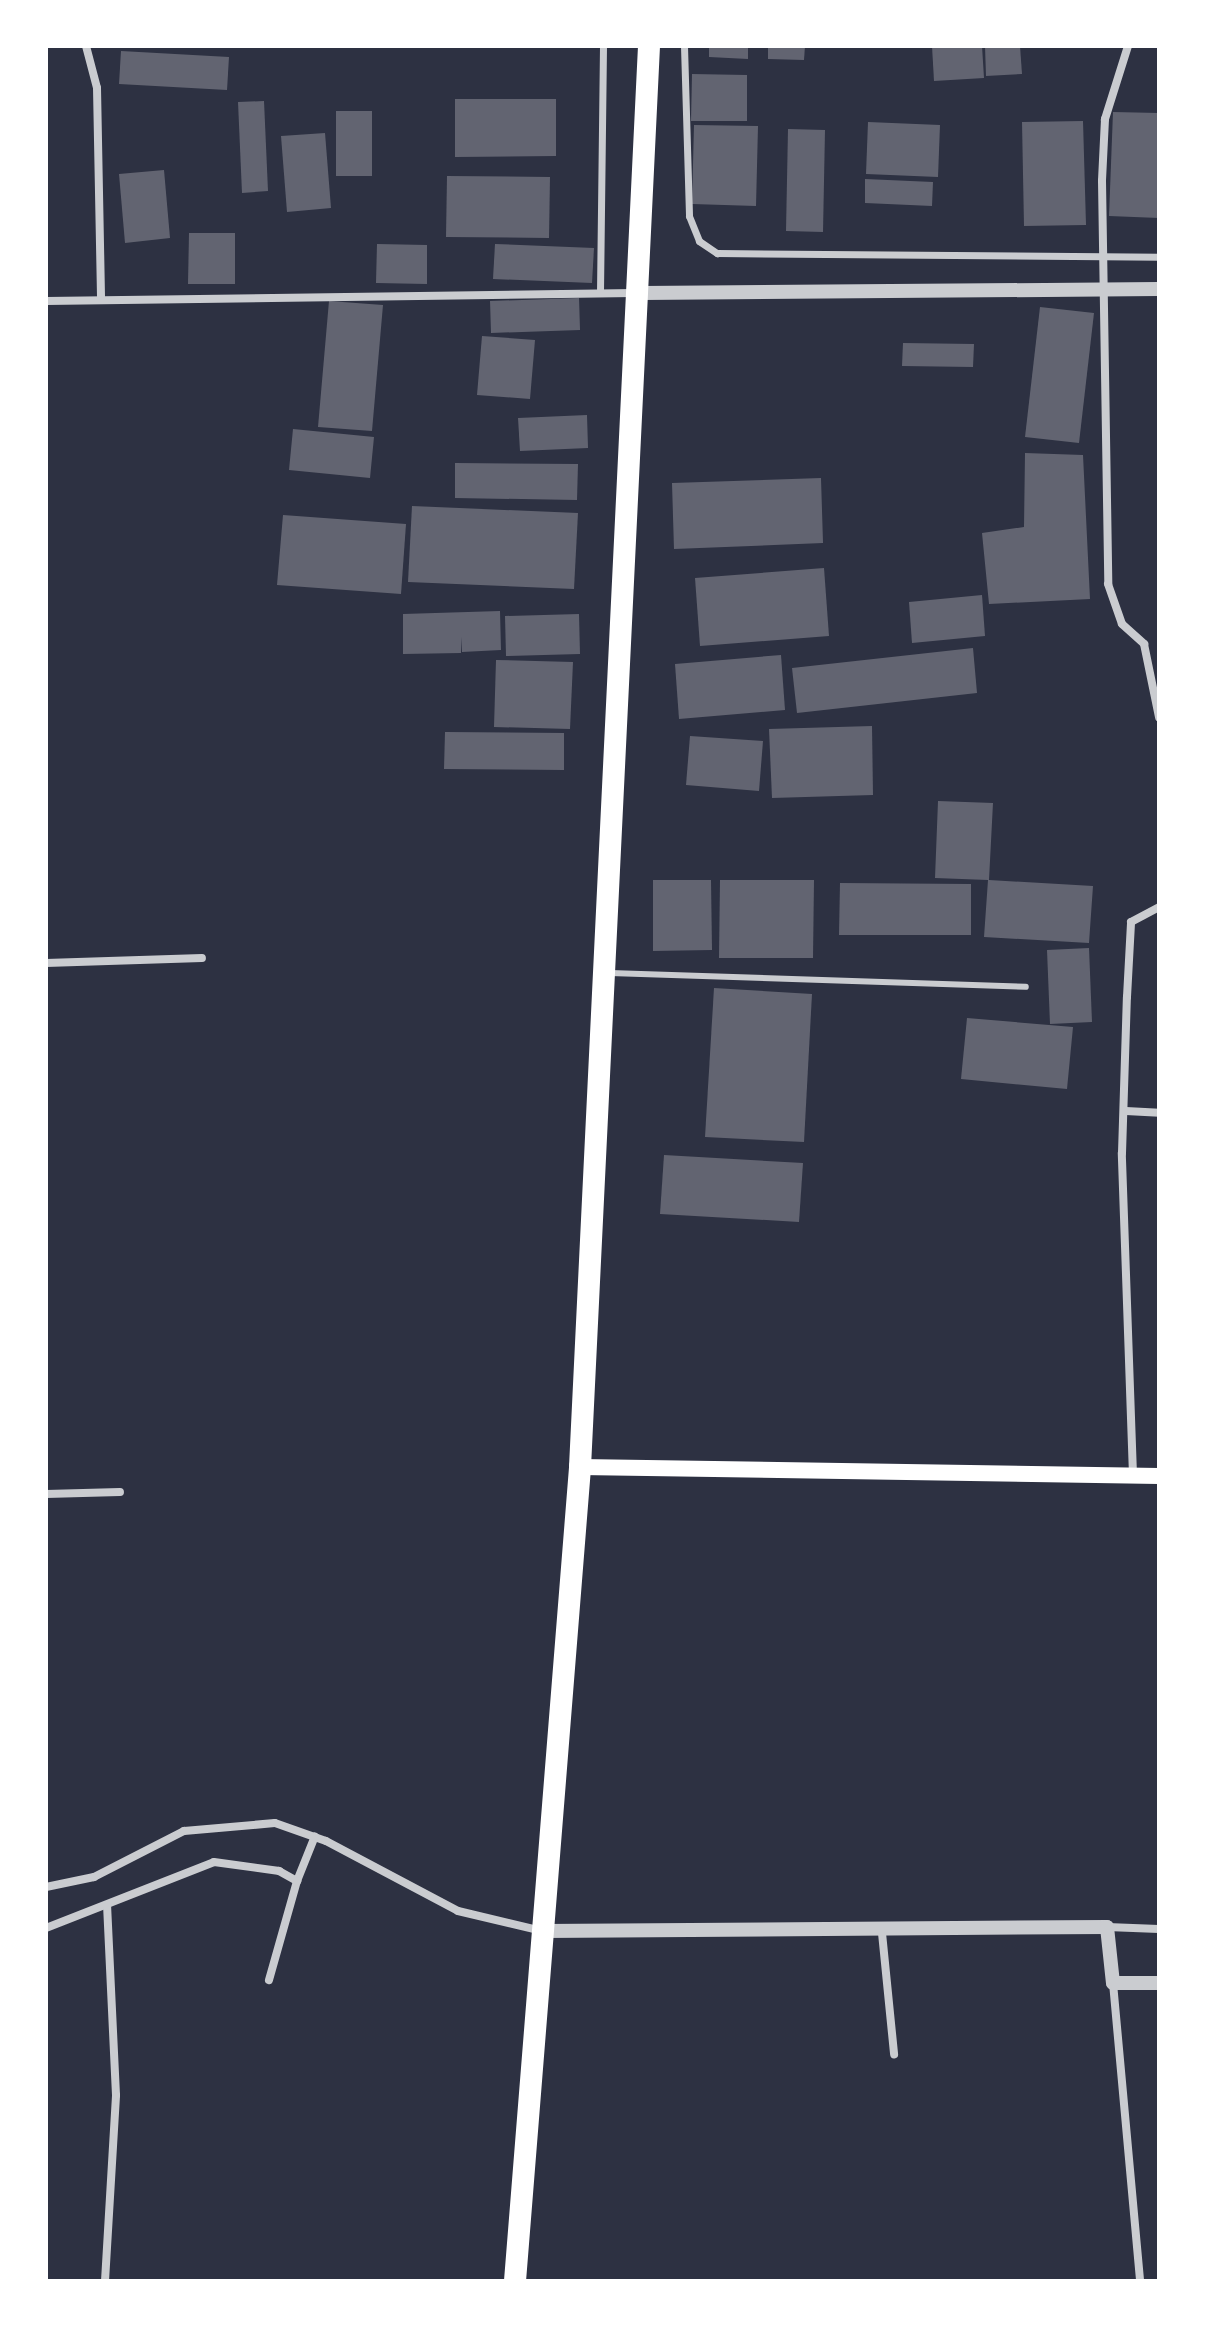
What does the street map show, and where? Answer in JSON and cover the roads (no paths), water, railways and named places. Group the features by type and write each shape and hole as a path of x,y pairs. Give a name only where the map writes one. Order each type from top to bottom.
{"highway":[{"path":"515,2281 580,1467 642,293 649,46"}],"main road":[{"path":"580,1467 1159,1476"}],"street":[{"path":"86,46 97,88 101,299"},
{"path":"600,292 603,46"},
{"path":"684,46 689,216 699,241 717,253 1159,257"},
{"path":"1128,46 1105,119 1108,584 1122,624 1144,644 1159,717"},
{"path":"46,301 600,292 1159,289"},
{"path":"1133,1476 1126,1111 1131,922 1159,907"},
{"path":"46,963 202,958"},
{"path":"1126,1111 1159,1113"},
{"path":"46,1494 120,1492"},
{"path":"46,1887 94,1877 184,1831 275,1823 326,1841 458,1911 543,1931 882,1933 1107,1927 1159,1929"},
{"path":"269,1980 297,1881 315,1836"},
{"path":"46,1928 214,1862 297,1881"},
{"path":"105,2281 116,2095 107,1906"},
{"path":"1107,1927 1140,2281"},
{"path":"882,1933 894,2054"},
{"path":"1113,1983 1159,1983"}],"lane":[{"path":"606,973 1026,987"}]}
